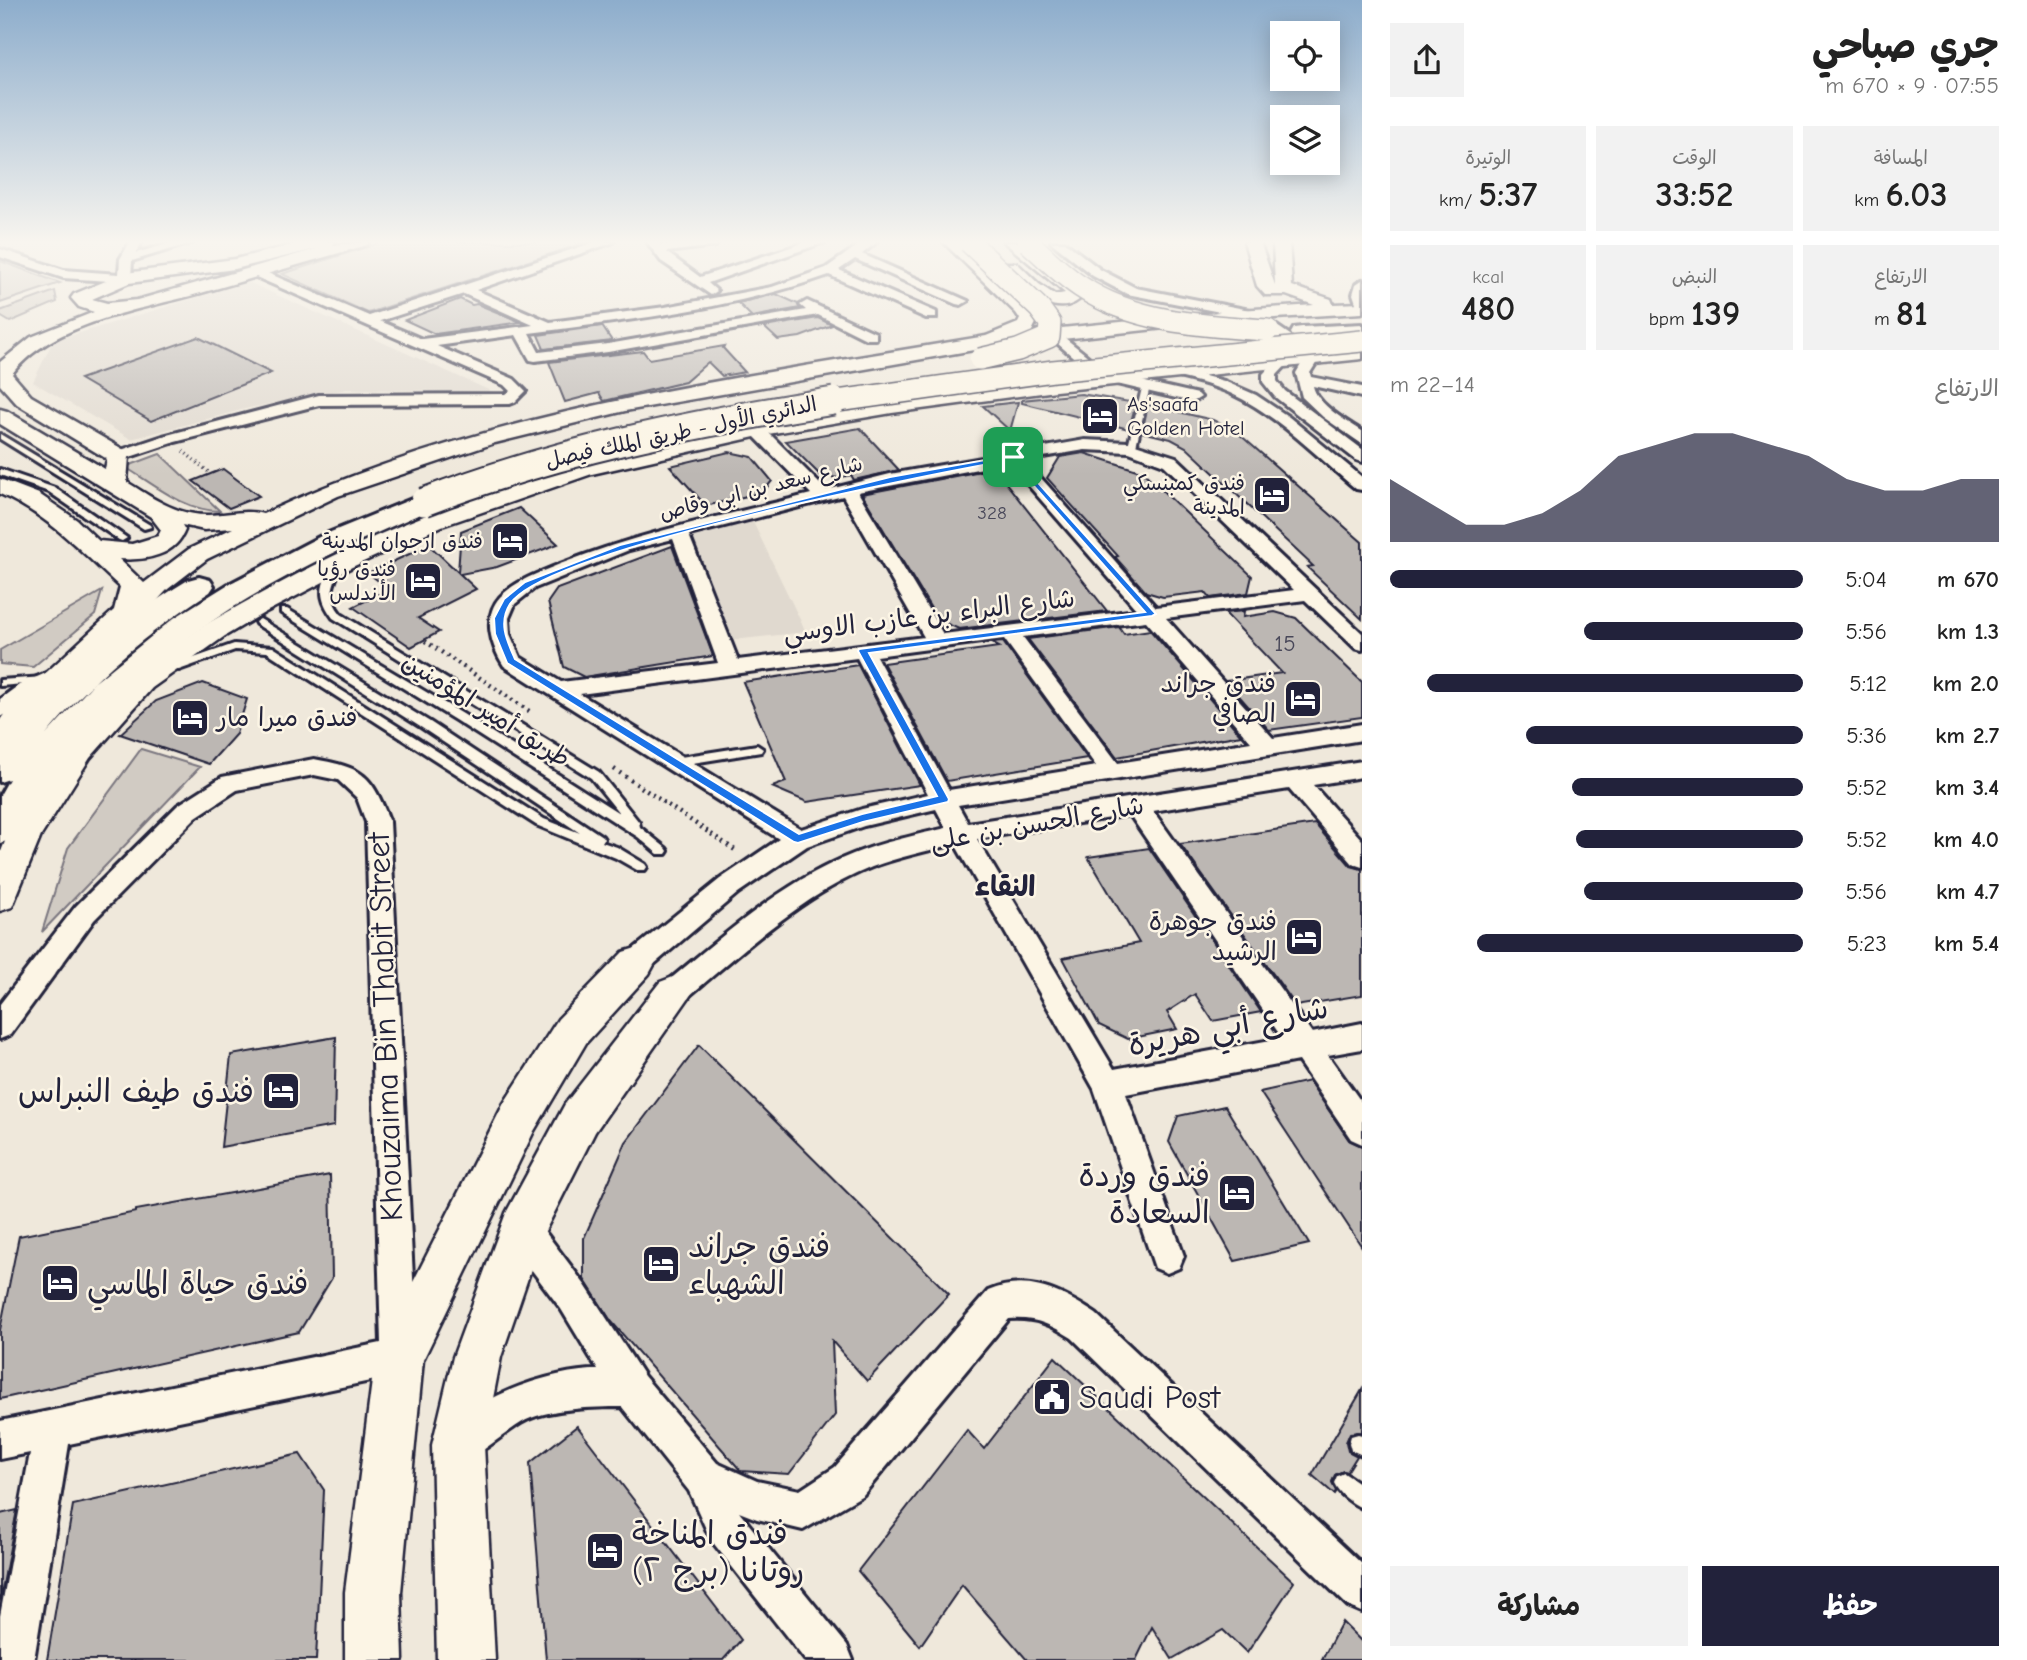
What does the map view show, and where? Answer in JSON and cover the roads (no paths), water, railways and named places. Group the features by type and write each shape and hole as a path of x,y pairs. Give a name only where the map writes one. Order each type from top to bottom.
{"highway":[{"path":"915,363 1018,350 1049,337 1050,323 1047,319"},
{"path":"1174,319 1302,333"},
{"name":"الدائري الأول - طريق الملك فيصل","path":"9,760 77,677 185,625 238,591 491,454 915,363 1362,330"},
{"name":"الدائري الأول - طريق الملك فيصل","path":"410,496 629,438 840,398 975,378 1163,357 1362,341"}],"main road":[{"path":"86,319 40,339 12,358 1,381 24,400 118,456 115,485"},
{"path":"948,399 923,393 904,380 899,366 991,341 1025,327 1029,319"},
{"path":"1057,334 1059,319"},
{"path":"1159,319 1170,322"},
{"path":"991,341 1194,319"},
{"path":"13,831 79,750 142,681 221,627 299,583 462,509 556,476 622,458 865,411 1105,377 1362,353"},
{"path":"0,897 13,831 9,760 22,712 77,677 127,614 159,583 198,554 330,491 488,438 625,405 820,369 915,363"},
{"path":"820,369 849,377 863,386 873,399 865,411"},
{"path":"0,415 115,485 153,520 173,530 169,540 152,550 132,553 93,547"},
{"path":"0,486 31,499 68,525 133,585 127,614"},
{"path":"153,520 204,523 250,520 281,513"},
{"path":"77,677 142,681"},
{"name":"شارع الحسن بن على","path":"399,1357 519,1117 572,1031 636,963"},
{"name":"شارع الحسن بن على","path":"458,1445 477,1357 522,1229 580,1118 673,993"},
{"name":"Khouzaima Bin Thabit Street","path":"374,1660 373,1592 399,1357"},
{"path":"458,1445 466,1660"}],"street":[{"path":"118,456 169,439 319,400 510,399 519,391 509,382 359,319"},
{"path":"365,322 373,319"},
{"path":"533,319 550,327"},
{"path":"417,344 604,319"},
{"path":"521,331 535,357 608,348 772,319"},
{"path":"839,319 871,335"},
{"path":"1254,319 1313,357 1303,373 1307,394 1328,414 1362,439"},
{"path":"1057,334 1105,377 1193,397"},
{"path":"1284,359 1269,374 1270,382 1280,394 1362,457"},
{"path":"1167,370 1217,383 1260,404 1362,485"},
{"path":"1304,380 1362,392"},
{"name":"الدائري الأول - طريق الملك فيصل","path":"757,430 823,496"},
{"name":"شارع سعد بن ابى وقاص","path":"798,839 510,661 500,634 499,618 507,601 528,584 623,546 823,496 1085,445 1132,446 1170,461 1362,644"},
{"path":"1013,457 1269,748"},
{"path":"848,490 937,641"},
{"path":"679,532 730,667"},
{"name":"شارع البراء بن عازب الاوسي","path":"557,690 1308,594"},
{"path":"1009,632 1113,773"},
{"path":"863,651 961,832 1107,1084 1167,1256"},
{"path":"0,710 77,677"},
{"name":"شارع الحسن بن على","path":"636,963 729,886 798,839 862,818 944,799 1362,732"},
{"name":"Khouzaima Bin Thabit Street","path":"0,1026 85,913 187,811 230,783 314,767 345,773 367,794 378,822 399,1357"},
{"name":"شارع الحسن بن على","path":"673,993 800,893 851,866 961,832 1362,769"},
{"path":"1295,780 1362,857"},
{"path":"1137,806 1362,1129"},
{"name":"شارع أبي هريرة","path":"1107,1084 1362,1036"},
{"path":"522,1229 573,1297 631,1389 703,1477 725,1526 832,1660"},
{"path":"703,1477 757,1500 803,1510 849,1481 1000,1303 1028,1299 1055,1306 1084,1326 1362,1592"},
{"path":"0,1440 399,1357"},
{"path":"458,1445 515,1405 583,1388 631,1389"},
{"path":"13,1660 53,1430"}],"lane":[{"path":"1132,446 1146,386"},
{"path":"0,436 153,520"},
{"path":"0,472 52,490 122,538"},
{"path":"338,564 326,585 326,603 337,616 595,775 642,834"},
{"name":"طريق أمير المؤمنين","path":"284,611 459,717 642,834 662,851"},
{"path":"260,622 426,725 641,867"},
{"path":"142,681 202,656 234,648 269,649 540,822 619,854"},
{"path":"0,684 77,677"},
{"path":"674,762 757,748"},
{"path":"1344,1483 1362,1498"}],"place":[{"name":"As'saafa Golden Hotel","path":"1100,416"},
{"name":"فندق كمبنسكي المدينة","path":"1272,495"},
{"name":"فندق ارجوان المدينة","path":"510,541"},
{"name":"فندق رؤيا الأندلس","path":"423,581"},
{"name":"فندق جراند الصافي","path":"1303,699"},
{"name":"فندق ميرا مار","path":"190,718"},
{"name":"فندق جوهرة الرشيد","path":"1304,937"},
{"name":"فندق طيف النبراس","path":"281,1091"},
{"name":"فندق وردة السعادة","path":"1237,1193"},
{"name":"فندق جراند الشهباء","path":"661,1264"},
{"name":"فندق حياة الماسي","path":"60,1283"},
{"name":"Saudi Post","path":"1052,1397"},
{"name":"فندق المناخة روتانا (برج ٢)","path":"605,1551"}],"district":[{"name":"النقاء","path":"1005,887"}]}
